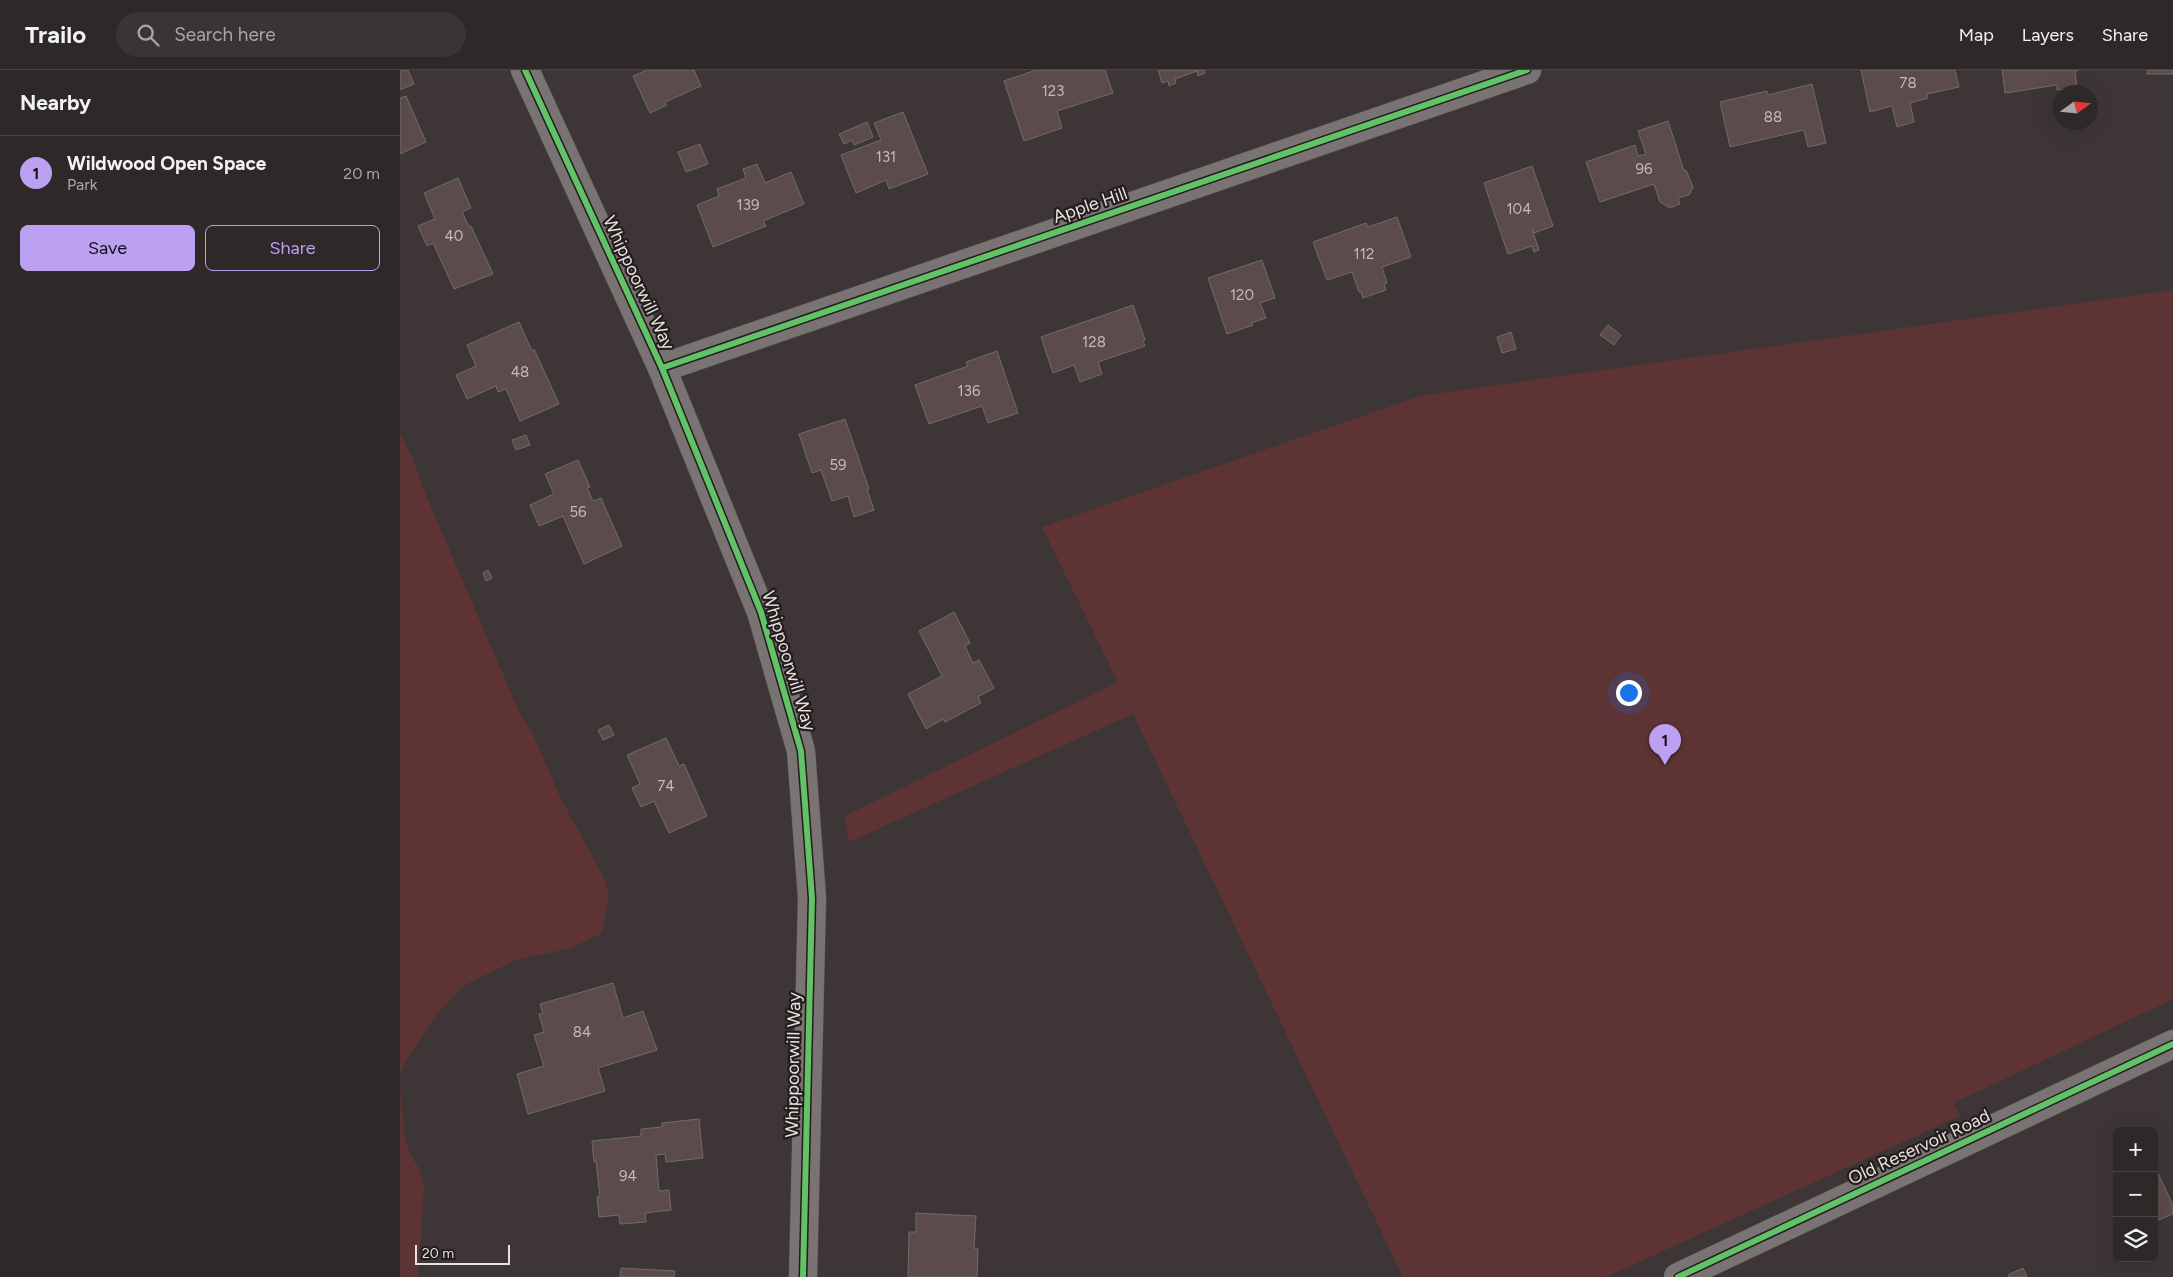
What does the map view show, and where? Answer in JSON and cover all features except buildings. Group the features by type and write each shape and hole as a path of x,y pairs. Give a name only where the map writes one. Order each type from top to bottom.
{"street":[{"name":"Whippoorwill Way","path":"525,70 662,368 761,612 801,751 812,898 803,1277"},
{"name":"Apple Hill","path":"662,368 1528,70"},
{"name":"Old Reservoir Road","path":"1678,1277 1705,1272 2173,1044"}],"shaded area":[{"path":"2173,290 2173,999 1954,1103 1960,1116 1606,1277 1403,1277 1133,714 849,842 845,816 1118,682 1042,527 1420,396"},
{"path":"400,434 412,457 425,493 518,709 533,735 561,799 603,876 609,892 602,933 571,948 516,960 463,986 429,1025 402,1068 400,1079"},
{"path":"400,1087 405,1140 411,1156 420,1170 424,1185 418,1277 400,1277"}],"cycle path":[{"path":"525,70 662,368 761,612 801,751 812,898 803,1277"},
{"path":"662,368 1527,70"},
{"path":"1678,1277 2173,1044"}],"place":[{"name":"Wildwood Open Space","path":"1665,765"}]}
